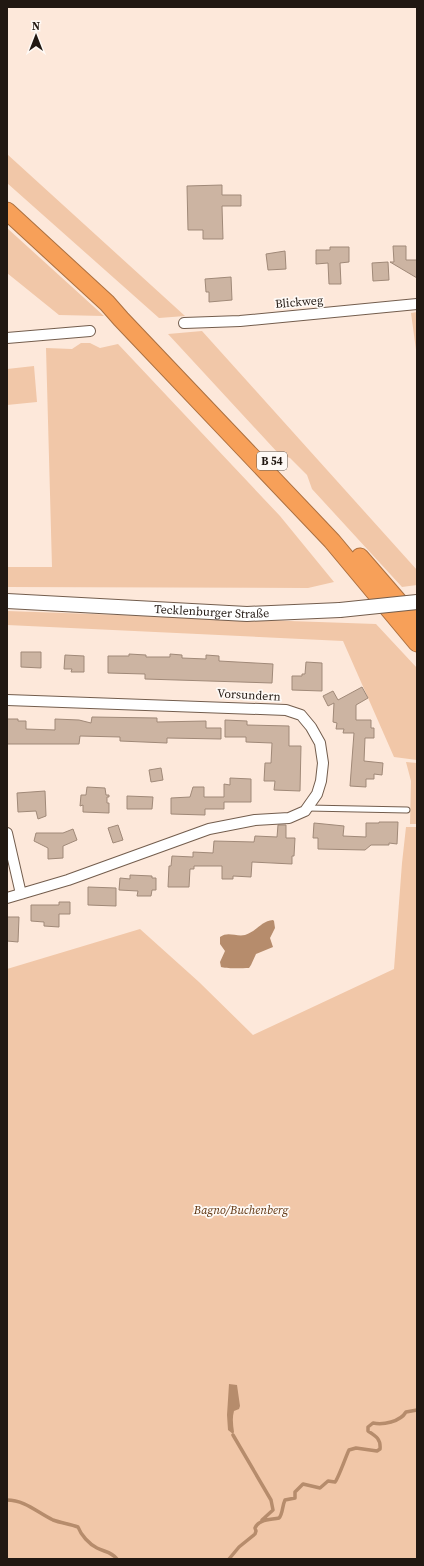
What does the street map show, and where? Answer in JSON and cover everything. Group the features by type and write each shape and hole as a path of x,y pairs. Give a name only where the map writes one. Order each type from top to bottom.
{"highway":[{"name":"B 54","path":"7,197 116,298 341,534 417,623"},
{"name":"B 54","path":"7,210 116,313 332,541 417,643"}],"main road":[{"name":"Tecklenburger Straße","path":"7,601 247,614 340,610 417,602"}],"street":[{"name":"Blickweg","path":"184,323 240,321 417,304"},
{"path":"7,338 90,331"},
{"name":"Vorsundern","path":"7,700 286,710 301,715 311,727 320,743 324,763 322,781 317,794 304,811 290,818 255,820 209,829 83,875 7,898"},
{"path":"7,833 21,894"}],"lane":[{"path":"307,808 407,810"}],"green space":[{"path":"7,154 185,316 159,318 7,183"},
{"path":"7,228 104,316 59,315 7,273"},
{"path":"417,312 417,357 411,313"},
{"path":"202,331 417,570 417,585 402,587 312,489 307,475 290,458 278,453 168,334"},
{"path":"81,343 90,343 100,348 118,344 280,516 334,582 308,588 7,587 7,567 52,567 46,348 72,349"},
{"path":"34,366 37,402 7,405 7,369"},
{"path":"7,611 376,624 417,668 417,760 394,757 343,641 7,625"},
{"path":"406,762 417,763 417,824 410,824 411,781"},
{"name":"Bagno/Buchenberg","path":"406,827 417,827 417,1559 7,1559 7,969 140,929 199,982 253,1035 394,969"}],"shaded area":[{"path":"273,920 275,928 270,938 273,947 256,954 249,968 221,967 220,962 225,951 220,944 220,937 226,934 249,934 265,922"},
{"path":"229,1384 237,1385 240,1406 239,1409 234,1411 233,1434 228,1430 227,1415"}],"building":[{"path":"222,185 222,195 241,195 241,206 222,206 223,239 203,239 203,230 188,230 187,186"},
{"path":"393,246 406,246 406,260 417,260 417,278 390,262 394,262"},
{"path":"330,247 349,247 349,262 340,263 341,284 329,284 328,263 316,264 316,250 330,250"},
{"path":"285,251 286,269 268,270 266,254"},
{"path":"388,262 389,280 373,281 372,263"},
{"path":"231,277 232,300 209,302 209,292 206,292 205,279"},
{"path":"21,652 41,652 41,668 21,667"},
{"path":"129,654 146,655 146,657 170,657 170,654 182,655 182,658 206,659 206,655 219,656 219,661 273,664 272,683 145,679 145,674 108,673 108,656 129,656"},
{"path":"65,655 84,656 84,672 71,672 72,669 64,669"},
{"path":"306,662 322,663 322,691 292,690 292,676 302,676 302,674 305,674"},
{"path":"362,687 368,698 356,705 356,720 371,720 371,728 374,728 374,738 365,738 364,761 383,763 382,775 374,774 374,779 366,779 366,787 350,786 354,733 343,733 344,729 336,729 337,723 333,722 334,703 328,706 323,696 333,691 338,700"},
{"path":"92,717 157,718 157,722 206,721 206,728 221,728 221,739 167,738 167,743 120,741 120,737 80,736 79,744 7,744 7,719 26,721 26,729 55,730 55,719 79,720 91,723"},
{"path":"225,720 247,721 247,725 289,726 289,746 301,746 300,791 274,790 275,781 264,781 265,763 271,763 272,743 246,742 246,737 225,737"},
{"path":"161,768 163,780 151,782 149,770"},
{"path":"230,778 251,779 251,802 224,802 224,809 205,809 205,815 171,814 171,798 190,797 193,787 204,787 204,797 224,797 224,784 230,785"},
{"path":"87,787 105,788 106,795 109,795 109,797 107,797 107,803 109,803 109,813 83,812 83,805 80,806 81,795 86,795"},
{"path":"45,791 46,816 38,819 36,811 18,812 17,793"},
{"path":"127,796 153,797 152,809 127,809"},
{"path":"398,822 397,844 389,843 389,845 371,845 365,850 318,849 318,838 313,838 314,823 344,826 343,836 366,837 366,823"},
{"path":"118,825 123,840 113,843 108,828"},
{"path":"278,825 286,825 286,838 295,838 292,864 252,862 251,877 233,876 233,879 222,879 222,866 194,866 194,869 190,869 189,887 168,887 169,866 171,866 172,856 193,857 193,852 213,853 214,841 254,842 255,836 277,837"},
{"path":"73,829 77,840 63,846 63,858 48,859 48,848 34,841 36,833 63,833"},
{"path":"130,875 152,876 152,878 156,878 156,890 152,890 151,896 137,896 138,891 119,890 120,878 130,879"},
{"path":"88,887 116,888 116,906 88,905"},
{"path":"59,902 70,902 70,914 59,914 59,927 44,926 44,922 31,921 31,905 59,905"},
{"path":"7,917 19,917 18,942 7,941"}],"waterway":[{"path":"229,1559 239,1547 255,1534 255,1528 259,1523 265,1520 279,1518 285,1500 295,1498 295,1492 303,1484 320,1488 328,1481 335,1482 349,1450 356,1448 377,1451 380,1449 380,1443 377,1438 368,1431 368,1427 373,1423 382,1424 391,1422 400,1418 406,1412 417,1410"},
{"path":"233,1435 271,1500 273,1510 262,1520"},
{"path":"7,1500 20,1502 53,1520 78,1527 88,1542 97,1548 111,1553 117,1559"}]}
